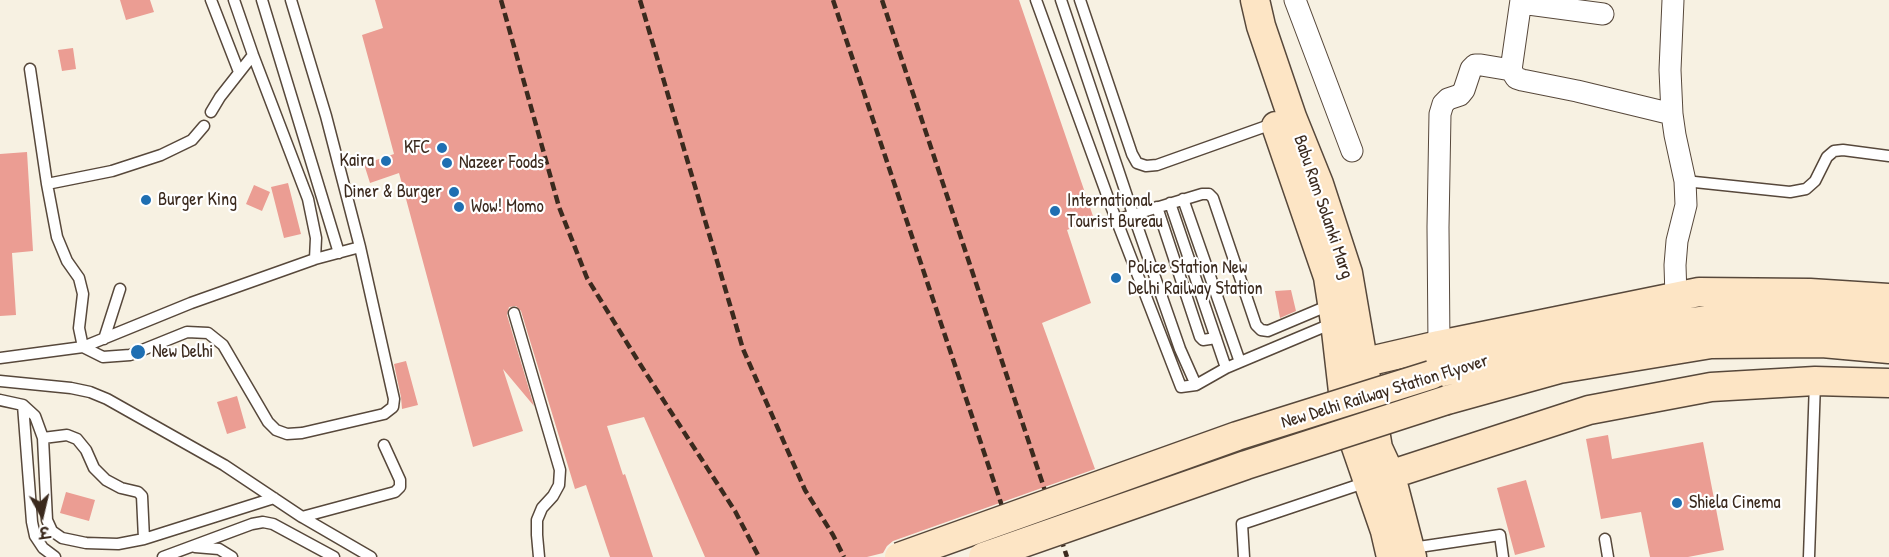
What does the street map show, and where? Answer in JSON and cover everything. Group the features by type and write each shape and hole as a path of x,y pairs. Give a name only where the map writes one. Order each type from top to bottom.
{"main road":[{"name":"Babu Ram Solanki Marg","path":"1254,1 1251,41 1275,123 1341,313 1351,365 1378,448 1379,479 1404,554"},
{"name":"Babu Ram Solanki Marg","path":"1254,1 1292,117 1319,184 1348,273 1341,313"},
{"path":"1351,365 1698,292 1810,293 1889,298"},
{"name":"New Delhi Railway Station Flyover","path":"899,557 1237,436 1431,375 1549,345 1632,330 1716,319 1821,318 1889,325"},
{"name":"New Delhi Railway Station Flyover","path":"983,557 1246,465 1447,400 1559,369 1712,344 1822,343 1889,349"},
{"path":"1379,479 1589,410 1711,387 1815,381 1889,383"}],"street":[{"path":"1295,0 1352,151"},
{"path":"1673,0 1670,70 1672,114 1685,181 1686,205 1677,241 1676,297"},
{"path":"1603,14 1521,2 1511,70 1516,78 1672,114"},
{"path":"1439,345 1440,114 1443,104 1448,99 1460,95 1464,90 1470,69 1475,65 1481,64 1511,70"}],"lane":[{"path":"211,0 239,72"},
{"path":"234,0 308,199 316,238 315,259"},
{"path":"262,0 339,253"},
{"path":"83,347 103,357 129,356 187,333 208,333 223,345 268,422 276,430 287,434 302,433 384,414 393,407 394,399 360,247 326,116 291,0"},
{"path":"1036,0 1116,220 1181,387 1196,385 1226,368 1341,313"},
{"path":"1062,0 1133,214 1180,349 1196,385"},
{"path":"1080,0 1131,154 1137,163 1146,166 1157,165 1275,123"},
{"path":"211,112 253,55"},
{"path":"30,69 57,237 79,278 83,294 79,328 83,347"},
{"path":"47,184 112,171 161,155 192,140 204,126"},
{"path":"1685,181 1790,192 1806,189 1815,181 1827,158 1834,151 1843,150 1889,156"},
{"path":"1116,220 1184,199 1209,194 1213,198 1256,325 1261,330 1268,331 1341,313"},
{"path":"1184,199 1240,362"},
{"path":"1170,203 1226,368"},
{"path":"1157,207 1200,337 1203,340 1216,338"},
{"path":"0,358 83,347 190,303 315,259 360,247"},
{"path":"104,339 120,289"},
{"path":"514,314 560,470 559,485 554,496 542,508 537,520 539,557"},
{"path":"0,381 71,388 107,399 224,465 302,517 371,557"},
{"path":"1809,557 1815,381"},
{"path":"0,400 23,405 35,416 43,438 47,519 52,531 62,538 86,543 118,544 144,539 274,498"},
{"path":"23,405 32,522 35,536 43,548 55,557"},
{"path":"43,438 67,435 77,439 86,450 94,468 106,480 121,488 138,492 142,496 144,539"},
{"path":"302,517 395,492 400,487 399,480 384,445"},
{"path":"1244,557 1242,524 1379,479"},
{"path":"163,557 262,522 273,524 334,557"},
{"path":"1404,554 1500,535 1503,557"},
{"path":"1605,539 1608,557"},
{"path":"192,546 219,549 232,557"}],"building":[{"path":"120,0 150,0 154,12 126,20"},
{"path":"375,0 1019,0 1094,219 1067,230 1091,303 1042,323 1095,469 893,541 883,553 867,557 705,557 644,417 607,426 653,557 610,557 586,485 575,489 521,311 516,306 509,307 507,315 534,406 503,369 523,431 473,447 399,173 370,183 364,164 394,154 362,35 383,28"},
{"path":"73,48 76,69 62,71 58,50"},
{"path":"27,152 33,251 12,253 16,315 0,316 0,154"},
{"path":"288,183 301,234 284,238 271,187"},
{"path":"254,185 270,192 262,211 246,204"},
{"path":"1291,290 1296,311 1280,318 1275,291"},
{"path":"406,361 418,405 402,409 394,364"},
{"path":"237,396 246,428 227,434 217,402"},
{"name":"Shiela Cinema","path":"1608,435 1612,459 1703,442 1724,550 1688,557 1650,557 1641,512 1601,519 1586,439"},
{"path":"1526,480 1545,547 1515,555 1497,488"},
{"path":"66,492 95,500 89,521 60,513"}],"railway":[{"path":"501,0 559,207 587,278 735,511 759,557"},
{"path":"640,0 743,349 805,490 844,557"},
{"path":"833,0 1019,557"},
{"path":"882,0 1067,557"}],"place":[{"name":"KFC","path":"442,148"},
{"name":"Kaira","path":"386,161"},
{"name":"Nazeer Foods","path":"447,163"},
{"name":"Diner & Burger","path":"454,192"},
{"name":"Burger King","path":"146,200"},
{"name":"Wow! Momo","path":"459,207"},
{"name":"International Tourist Bureau","path":"1055,211"},
{"name":"Police Station New Delhi Railway Station","path":"1116,278"},
{"name":"New Delhi","path":"138,352"},
{"name":"Shiela Cinema","path":"1677,503"}]}
